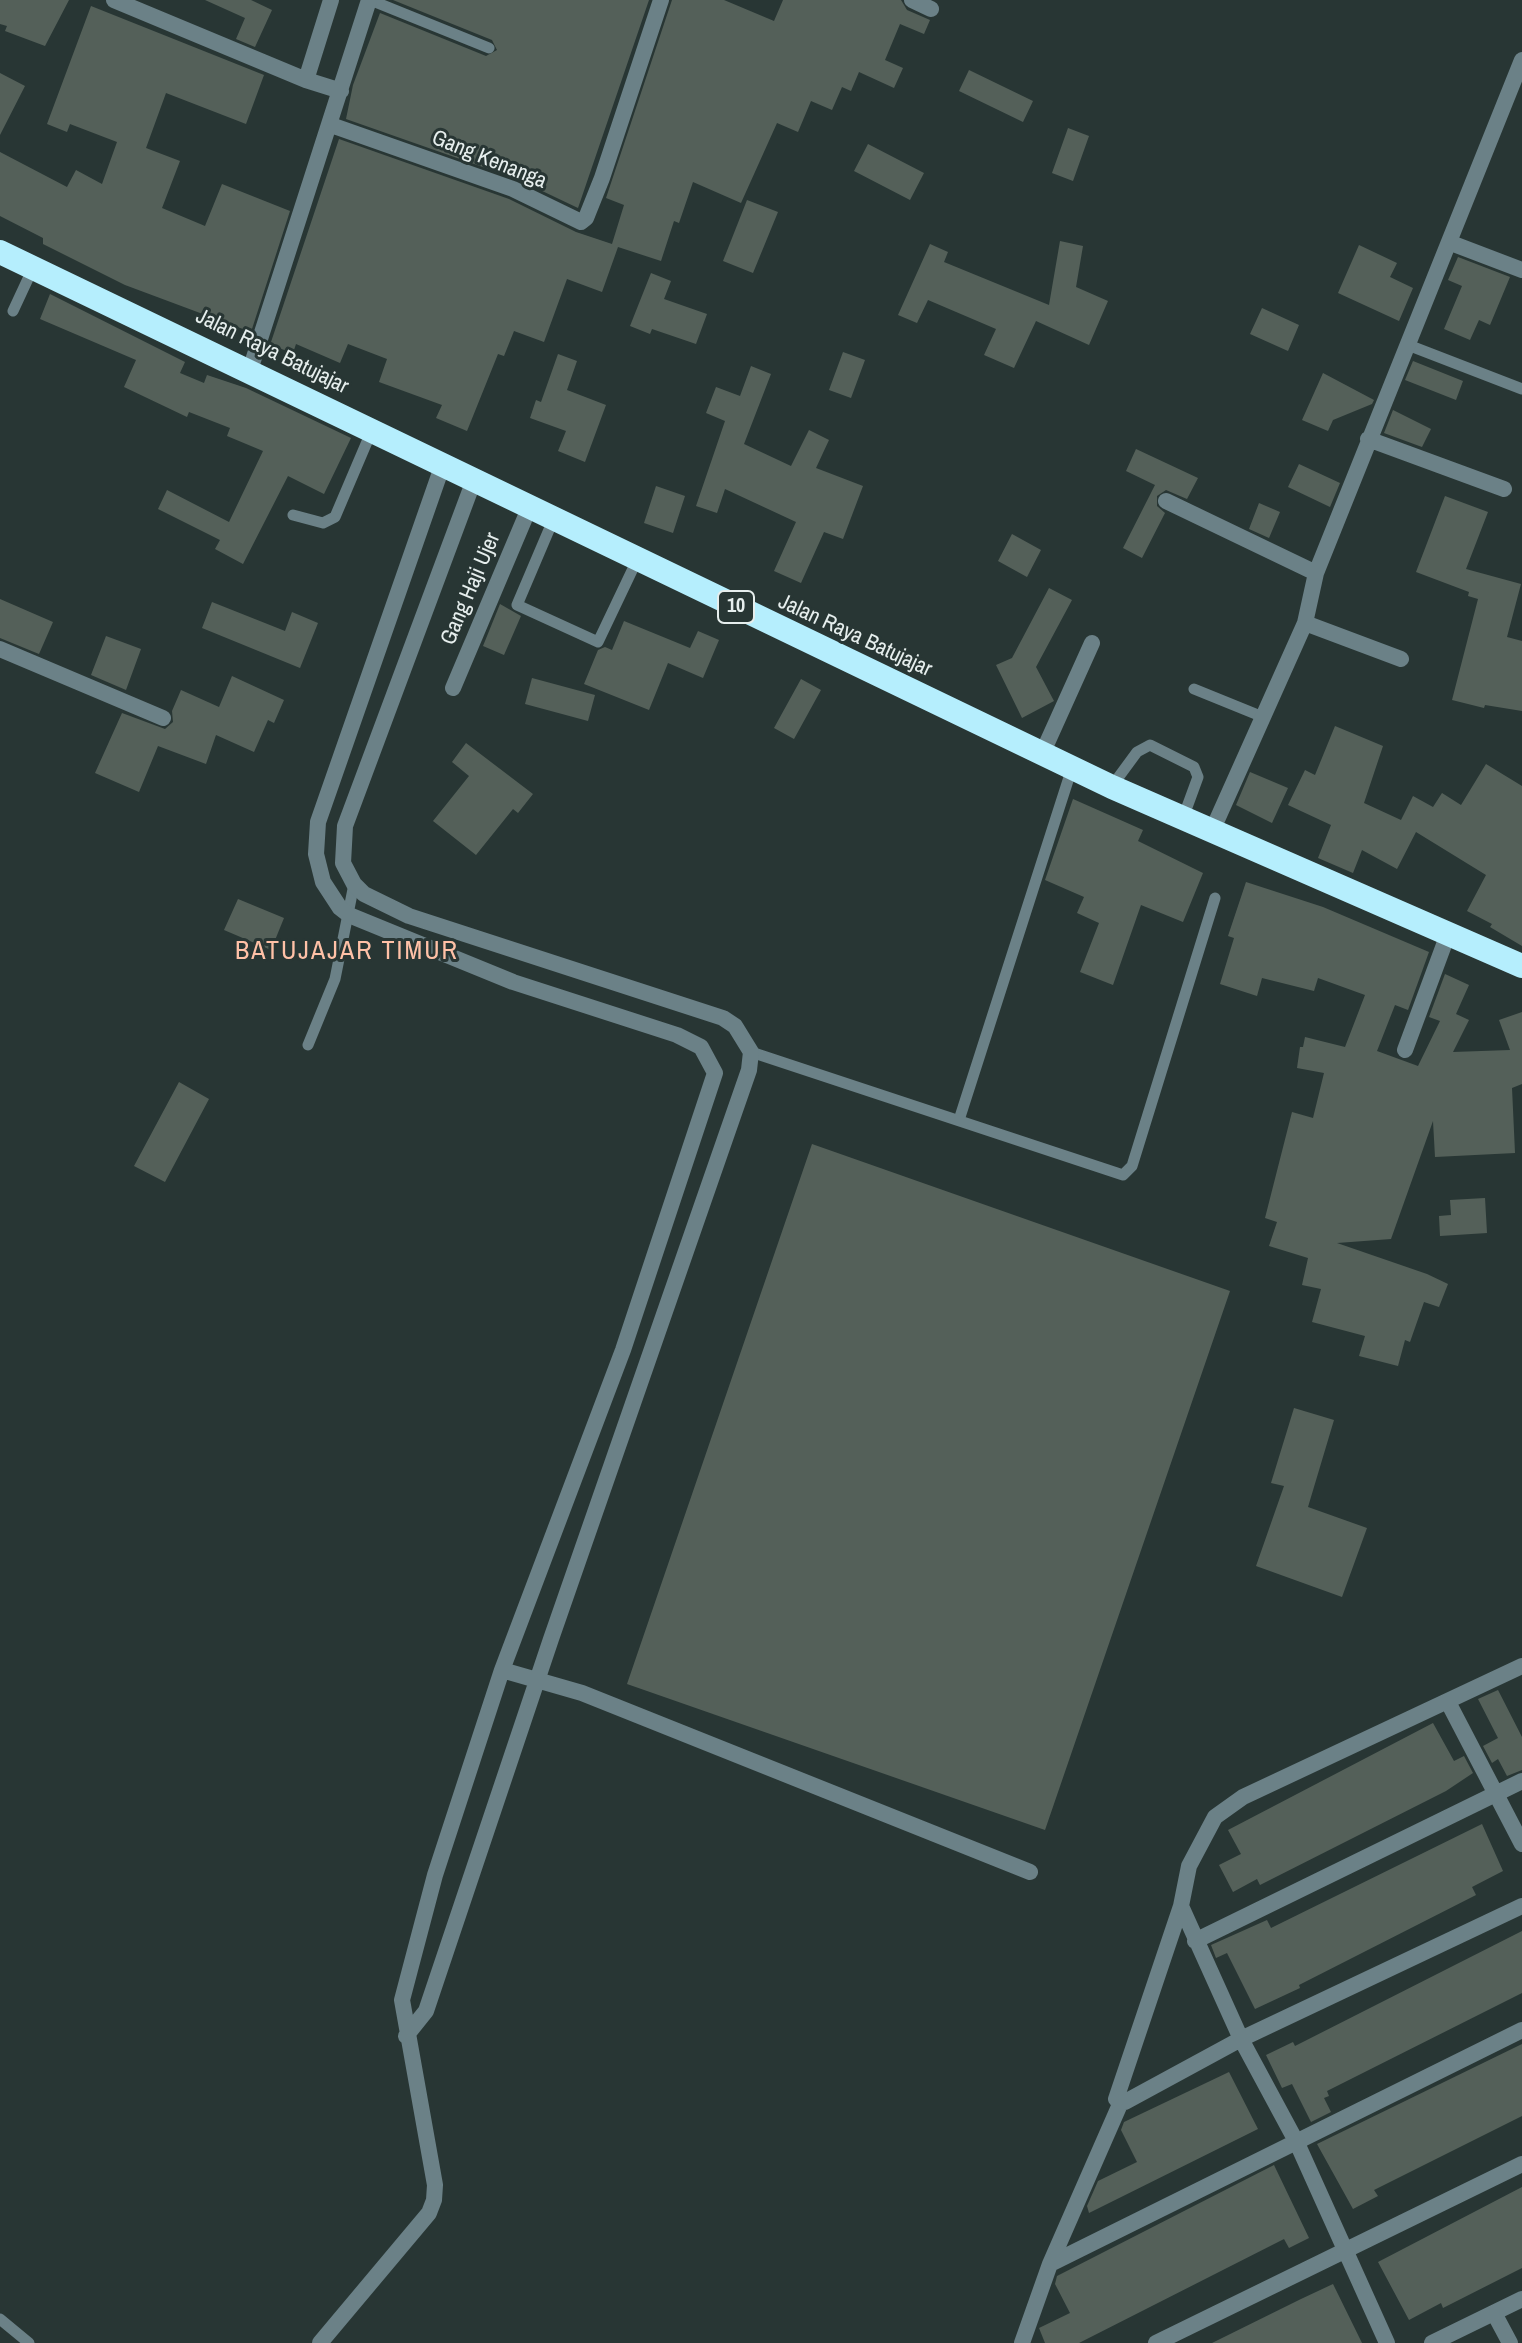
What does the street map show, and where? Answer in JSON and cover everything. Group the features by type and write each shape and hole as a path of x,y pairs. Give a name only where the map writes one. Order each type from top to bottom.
{"highway":[{"name":"Jalan Raya Batujajar","path":"0,252 1112,787 1522,966"}],"street":[{"path":"114,0 306,80 341,91"},
{"path":"306,80 331,0"},
{"path":"250,370 369,0"},
{"name":"Gang Kenanga","path":"331,125 513,189 579,222 586,218 602,178 661,0"},
{"path":"912,0 931,9"},
{"path":"1212,831 1305,623 1316,573 1522,60"},
{"path":"1451,243 1522,270"},
{"path":"1368,439 1504,489"},
{"path":"320,2343 429,2213 434,2200 435,2185 402,2000 435,1875 502,1670 623,1350 715,1073 701,1047 677,1035 513,982 349,915 340,908 323,882 316,854 318,822 443,464"},
{"path":"406,2036 426,2011 706,1199 749,1070 751,1052 735,1026 723,1018 409,916 364,894 354,884 343,863 345,826 474,480"},
{"path":"1166,501 1316,573"},
{"name":"Gang Haji Ujer","path":"453,688 530,506"},
{"path":"1305,623 1401,659"},
{"path":"1042,754 1092,643"},
{"path":"0,649 163,718"},
{"path":"1405,1050 1448,934"},
{"path":"1121,2102 1114,2094 1181,1906 1189,1866 1215,1817 1243,1797 1522,1666"},
{"path":"502,1670 582,1693 1030,1872"},
{"path":"1448,1702 1522,1844"},
{"path":"1195,1941 1522,1781"},
{"path":"1181,1906 1241,2039 1297,2143 1387,2343"},
{"path":"1022,2343 1050,2264 1121,2102 1241,2039 1522,1906"},
{"path":"1050,2264 1522,2030"},
{"path":"1156,2343 1522,2164"},
{"path":"1432,2343 1522,2299"},
{"path":"1494,2313 1510,2343"}],"lane":[{"path":"369,0 489,48"},
{"path":"13,311 33,268"},
{"path":"1408,345 1522,389"},
{"path":"293,515 323,523 335,517 372,429"},
{"path":"554,518 517,605 598,642 638,558"},
{"path":"1194,689 1263,717"},
{"path":"1112,787 1137,752 1150,745 1194,767 1198,777 1183,818"},
{"path":"959,1120 1072,768"},
{"path":"308,1045 335,979 354,884"},
{"path":"751,1052 1123,1175 1132,1166 1215,898"},
{"path":"0,2319 29,2343"}],"building":[{"path":"0,0 69,0 45,46 5,31 7,26 0,24"},
{"path":"205,0 251,0 272,10 255,47 236,39 245,18"},
{"path":"393,0 649,0 578,208 517,179 346,119 353,85 380,13 486,56 497,50 492,40"},
{"path":"672,0 724,0 774,21 783,0 901,0 907,10 930,20 924,34 900,24 885,60 903,68 894,88 859,72 851,91 842,87 832,110 811,101 798,132 777,123 741,203 693,182 679,223 674,221 661,261 618,247 602,292 567,279 544,342 514,331 504,356 498,354 467,431 436,418 442,405 379,382 387,359 348,344 340,363 296,344 293,353 270,345 339,139 509,199 576,232 612,244 624,205 606,198"},
{"path":"91,6 264,75 246,124 166,93 146,148 180,161 162,208 205,226 222,184 290,211 251,332 125,285 43,244 43,238 0,216 0,152 67,187 76,170 102,184 117,142 70,124 67,132 47,124"},
{"path":"969,70 1033,101 1023,122 959,91"},
{"path":"0,73 25,86 0,135"},
{"path":"1068,128 1089,136 1073,181 1052,173"},
{"path":"868,144 924,173 910,200 854,171"},
{"path":"747,200 778,212 753,273 723,261"},
{"path":"1060,241 1083,246 1076,287 1108,301 1089,345 1036,321 1014,368 984,355 996,329 928,300 917,323 898,315 930,244 948,252 944,262 1049,305"},
{"path":"1359,245 1397,263 1390,277 1413,288 1399,321 1338,293"},
{"path":"1458,257 1510,277 1490,325 1479,320 1470,340 1444,329 1462,286 1448,280"},
{"path":"651,273 671,281 664,299 707,314 696,344 652,329 650,334 630,326"},
{"path":"50,294 185,362 180,373 204,383 207,375 246,388 351,438 324,494 288,476 243,564 215,549 220,540 158,509 167,490 229,522 263,451 227,436 230,428 189,412 187,417 124,387 136,360 40,319"},
{"path":"1262,308 1299,325 1288,351 1250,334"},
{"path":"843,352 865,360 851,398 829,390"},
{"path":"558,354 577,361 567,390 606,405 585,462 558,451 566,431 530,418 536,400 541,402"},
{"path":"1413,361 1463,381 1456,400 1405,380"},
{"path":"751,366 771,374 744,444 791,466 809,430 829,440 816,468 863,486 843,539 824,532 801,583 774,571 796,522 725,489 717,513 696,506 725,421 706,413 716,387 740,396"},
{"path":"1323,373 1374,400 1372,404 1333,420 1328,431 1302,420"},
{"path":"1393,410 1431,429 1422,447 1384,433"},
{"path":"1136,449 1198,478 1187,499 1166,490 1157,496 1157,506 1165,513 1142,558 1123,548 1155,485 1126,471"},
{"path":"1299,464 1340,483 1330,507 1288,487"},
{"path":"656,486 685,496 673,533 644,523"},
{"path":"1445,496 1488,512 1466,569 1521,584 1507,637 1522,641 1522,711 1485,705 1484,708 1452,700 1478,599 1468,596 1469,592 1416,572"},
{"path":"1259,503 1280,512 1269,538 1249,529"},
{"path":"1012,534 1041,550 1027,577 998,561"},
{"path":"1049,588 1072,600 1036,667 1054,701 1022,718 996,665 1012,658"},
{"path":"0,599 53,622 39,654 0,638"},
{"path":"212,602 285,631 292,612 318,623 300,668 202,628"},
{"path":"500,604 521,616 504,655 483,646"},
{"path":"624,621 690,648 698,631 719,640 703,678 668,663 649,710 584,684 598,650 605,647 612,650"},
{"path":"106,636 141,649 126,690 91,675"},
{"path":"232,676 284,700 274,723 268,720 254,752 216,735 206,764 158,746 139,792 95,773 122,713 165,729 173,722 172,711 181,690 219,707"},
{"path":"532,678 595,695 588,721 525,704"},
{"path":"801,679 821,690 794,739 774,728"},
{"path":"1335,726 1383,746 1364,803 1401,820 1413,796 1433,807 1442,793 1461,805 1486,764 1522,786 1522,946 1490,927 1492,924 1467,911 1486,875 1416,832 1397,869 1362,850 1353,873 1318,858 1331,825 1288,805 1305,770 1315,775"},
{"path":"466,743 533,794 518,813 513,809 476,855 433,821 469,776 452,762"},
{"path":"1250,772 1288,788 1272,823 1236,805"},
{"path":"1073,799 1143,830 1138,841 1203,873 1183,922 1141,905 1113,985 1080,972 1099,923 1077,913 1084,897 1045,880"},
{"path":"1246,882 1323,907 1429,952 1408,1010 1395,1005 1377,1051 1418,1066 1440,1021 1429,1017 1445,974 1469,985 1456,1014 1469,1020 1453,1052 1510,1050 1499,1020 1522,1012 1522,1084 1512,1088 1515,1153 1435,1157 1433,1121 1391,1239 1337,1243 1448,1284 1439,1307 1424,1302 1410,1342 1405,1340 1398,1366 1359,1356 1365,1336 1312,1322 1321,1289 1302,1285 1308,1258 1269,1246 1277,1222 1265,1218 1292,1112 1313,1118 1324,1073 1297,1068 1300,1047 1303,1047 1305,1037 1345,1047 1365,995 1318,978 1314,991 1262,978 1257,996 1220,984 1234,938 1228,936"},
{"path":"238,899 284,918 271,950 224,930"},
{"path":"179,1082 209,1099 165,1182 134,1166"},
{"path":"812,1144 1230,1291 1045,1830 627,1684"},
{"path":"1485,1198 1487,1233 1440,1236 1439,1216 1451,1215 1450,1200"},
{"path":"1294,1408 1334,1420 1308,1507 1367,1528 1342,1597 1256,1566 1284,1486 1271,1483"},
{"path":"1498,1690 1522,1737 1522,1770 1507,1776 1498,1759 1492,1763 1483,1746 1498,1738 1478,1699"},
{"path":"1433,1723 1454,1761 1464,1756 1473,1773 1446,1791 1260,1885 1257,1879 1233,1892 1219,1865 1241,1854 1228,1830"},
{"path":"1482,1824 1503,1871 1472,1887 1476,1895 1299,1985 1300,1988 1255,2009 1227,1953 1216,1958 1211,1945 1267,1920 1271,1928"},
{"path":"1522,1931 1522,1993 1327,2091 1329,2096 1324,2098 1331,2112 1311,2122 1292,2084 1282,2088 1266,2055 1293,2042 1295,2046"},
{"path":"1522,2044 1522,2116 1374,2190 1378,2196 1353,2209 1317,2144"},
{"path":"1229,2072 1258,2129 1089,2213 1087,2206 1098,2181 1137,2162 1121,2130 1124,2122"},
{"path":"1274,2165 1309,2238 1289,2248 1284,2239 1079,2343 1045,2343 1039,2328 1070,2313 1055,2284 1057,2276"},
{"path":"1522,2187 1522,2268 1443,2308 1441,2303 1409,2320 1378,2262"},
{"path":"1333,2284 1362,2343 1212,2343 1301,2299"}],"district":[{"name":"BATUJAJAR TIMUR","path":"347,952"}]}
